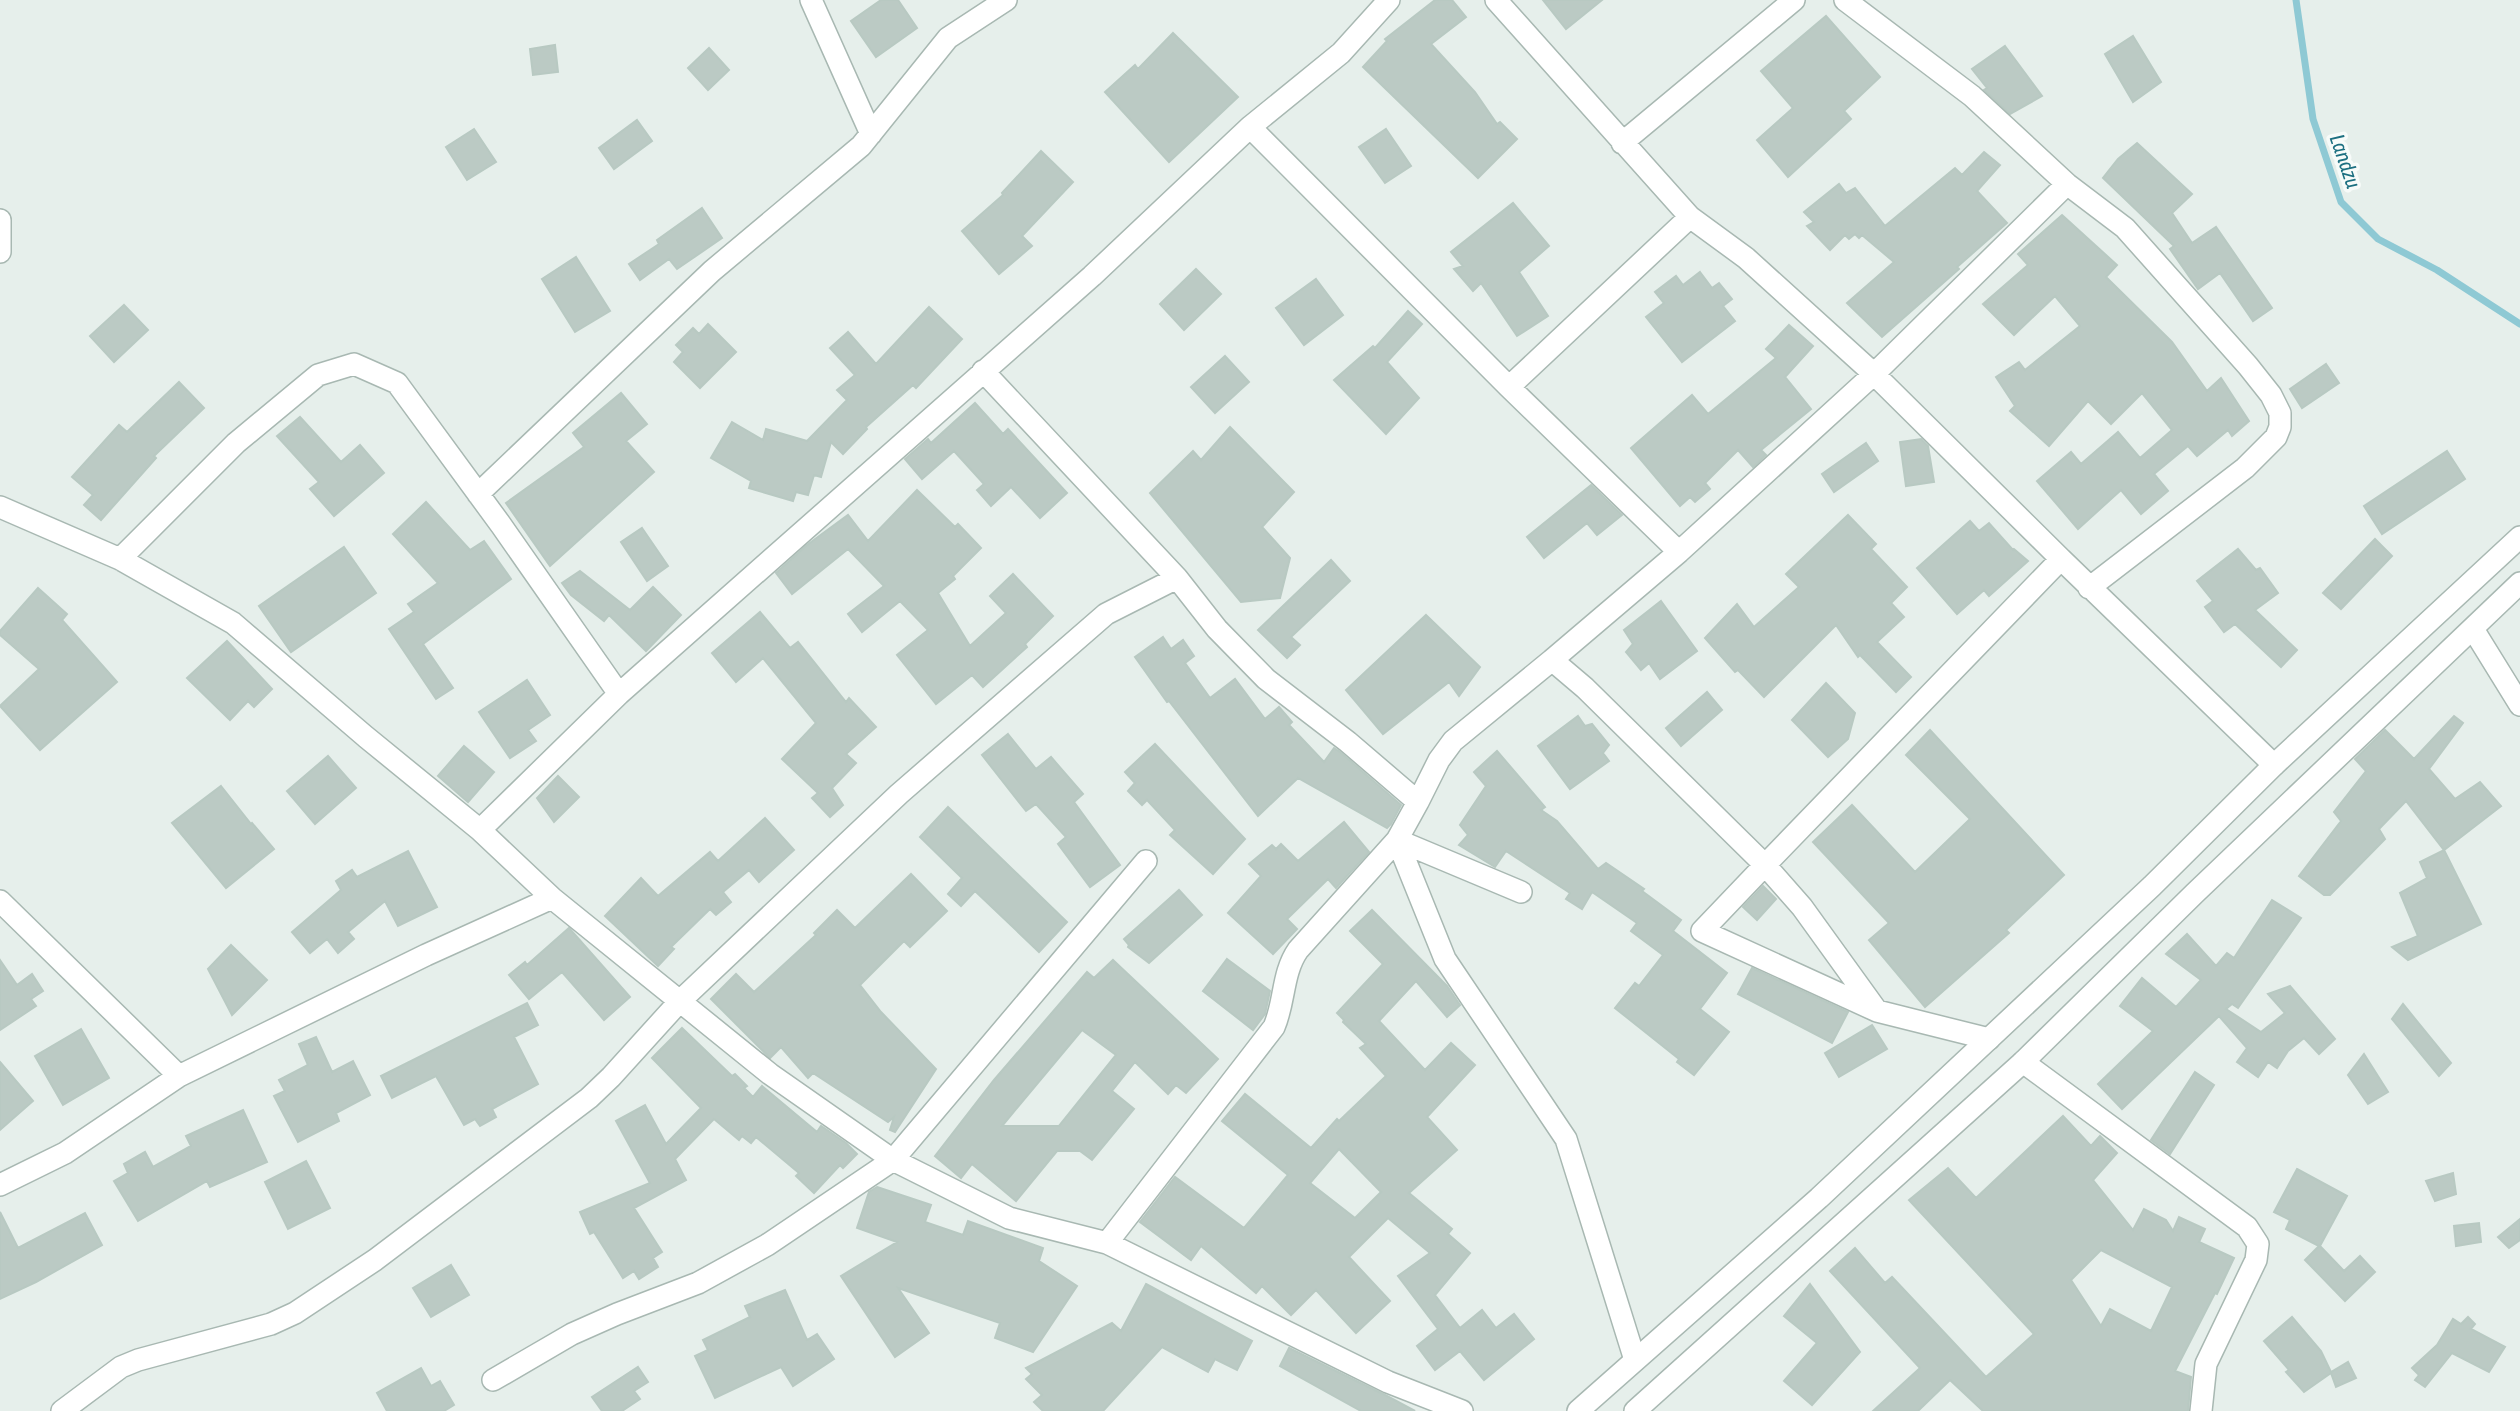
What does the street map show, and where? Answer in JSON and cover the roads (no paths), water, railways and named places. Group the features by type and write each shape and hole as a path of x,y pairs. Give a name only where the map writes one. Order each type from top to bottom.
{"street":[{"path":"811,0 871,134"},
{"path":"478,494 712,271 861,146 948,38 1006,0"},
{"path":"480,830 619,694 1092,276 1250,127 1341,54 1389,0"},
{"path":"1496,0 1690,217 1746,258 1874,374 2089,588 2274,765"},
{"path":"1622,142 1794,0"},
{"path":"1845,0 1972,96 2067,184 2125,228 2248,366 2271,394 2280,413 2280,427 2276,437 2245,468 2089,588"},
{"path":"1250,127 1509,387 1679,552"},
{"path":"1107,1243 1274,1027 1281,1010 1289,963 1397,840 1439,760 1453,741 1679,552 1874,374 2067,184"},
{"path":"1509,387 1690,217"},
{"path":"0,220 0,252"},
{"path":"120,559 236,443 318,375 354,364 397,383 619,694"},
{"path":"982,371 1177,578 1217,629 1266,679 1348,742 1418,802"},
{"path":"0,507 120,559 233,623 480,830 552,898 679,1002 770,1074 893,1160 1009,1218 1107,1243 1388,1382 1462,1411"},
{"path":"1578,1411 1819,1198 2152,886 2274,765 2520,537"},
{"path":"1989,1039 1877,1011 1702,931 2061,559"},
{"path":"62,1411 121,1367 271,1324 295,1313 375,1260 589,1098 679,1002 899,794 1106,614 1177,578"},
{"path":"1636,1411 2023,1062 2195,893 2520,583"},
{"path":"2473,629 2520,705"},
{"path":"1552,660 1585,688 1765,865 1802,907 1877,1011"},
{"path":"1397,840 1521,892"},
{"path":"1397,840 1445,959 1566,1139 1635,1360"},
{"path":"493,1380 572,1334 698,1283 767,1245 893,1160 1146,861"},
{"path":"0,1185 65,1153 179,1076 426,955 552,898"},
{"path":"0,901 179,1076"},
{"path":"2023,1062 2247,1227 2259,1244 2256,1260 2206,1364 2201,1411"}],"waterway":[{"name":"Landzu","path":"2296,0 2313,119 2341,202 2378,239 2437,270 2520,324"}]}
